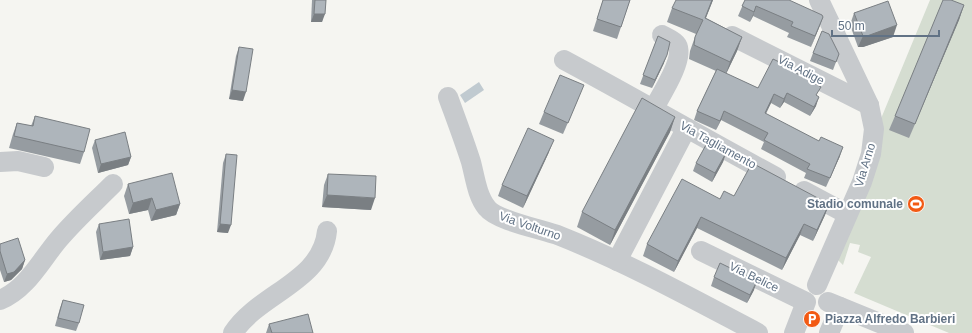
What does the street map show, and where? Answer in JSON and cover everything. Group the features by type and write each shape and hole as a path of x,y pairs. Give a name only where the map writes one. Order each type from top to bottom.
{"street":[{"name":"Via Arno","path":"817,285 862,182 872,147 874,129 869,105 819,0"},
{"path":"654,108 677,64 679,55 679,50 675,43 662,35"},
{"name":"Via Adige","path":"732,36 869,105"},
{"name":"Via Tagliamento","path":"564,60 654,108 686,129 847,214"},
{"name":"Via Volturno","path":"448,97 481,196 487,209 496,215 552,233 617,261 758,333"},
{"path":"617,261 686,129"},
{"path":"0,162 18,160 44,167"},
{"path":"0,300 11,294 29,278 60,238 113,184"},
{"path":"233,333 253,309 288,286 313,265 323,250 327,231"},
{"name":"Via Belice","path":"701,251 806,302"},
{"path":"794,333 806,302 806,293 808,289 817,285 827,290 834,304 829,333"},
{"path":"806,302 810,307 817,309 834,304 904,333"}],"shaded area":[{"name":"Stadio comunale","path":"930,0 972,0 972,333 949,333 854,293 871,257 858,252 860,245 850,243 843,265 838,260 880,121"},
{"path":"479,82 484,90 465,103 460,95"}],"building":[{"path":"315,0 326,0 325,14 314,14"},
{"path":"603,0 630,0 621,27 597,19"},
{"path":"676,0 712,0 705,18 742,37 730,62 694,45 695,37 703,20 672,8"},
{"path":"745,0 789,0 822,15 823,17 815,36 791,26 793,22 756,6 754,12 742,6"},
{"path":"943,0 951,0 964,5 915,124 895,116"},
{"path":"888,1 897,25 867,36 863,36 854,13"},
{"path":"822,31 829,34 839,54 836,62 813,53"},
{"path":"658,36 670,42 667,55 655,80 643,75"},
{"path":"239,47 253,49 246,92 232,90"},
{"path":"773,59 798,71 796,73 821,87 816,95 819,97 814,107 787,93 784,99 774,94 765,113 819,141 821,137 843,147 830,178 807,169 810,164 764,140 768,133 724,111 720,121 697,111 717,69 758,88"},
{"path":"560,75 584,85 568,123 544,112"},
{"path":"642,98 675,117 615,230 582,212"},
{"path":"35,116 90,129 84,152 14,136 17,123 33,126"},
{"path":"528,128 554,140 527,196 502,185"},
{"path":"125,132 131,157 101,164 95,140"},
{"path":"707,143 726,153 715,173 696,163"},
{"path":"226,154 237,155 231,225 220,224"},
{"path":"752,163 829,204 817,230 804,224 786,258 701,217 678,261 647,244 682,179 720,199 724,191 734,196"},
{"path":"172,173 180,204 156,210 152,198 133,203 128,184"},
{"path":"328,174 376,176 375,198 327,195"},
{"path":"129,219 133,247 103,252 99,224"},
{"path":"18,238 25,260 14,272 7,274 0,251 0,244"},
{"path":"720,263 757,281 750,295 714,277"},
{"path":"63,300 84,305 79,323 58,318"},
{"path":"308,314 313,333 272,333 269,324"}],"place":[{"name":"Stadio comunale","path":"916,204"},
{"name":"Piazza Alfredo Barbieri","path":"812,319"}]}
